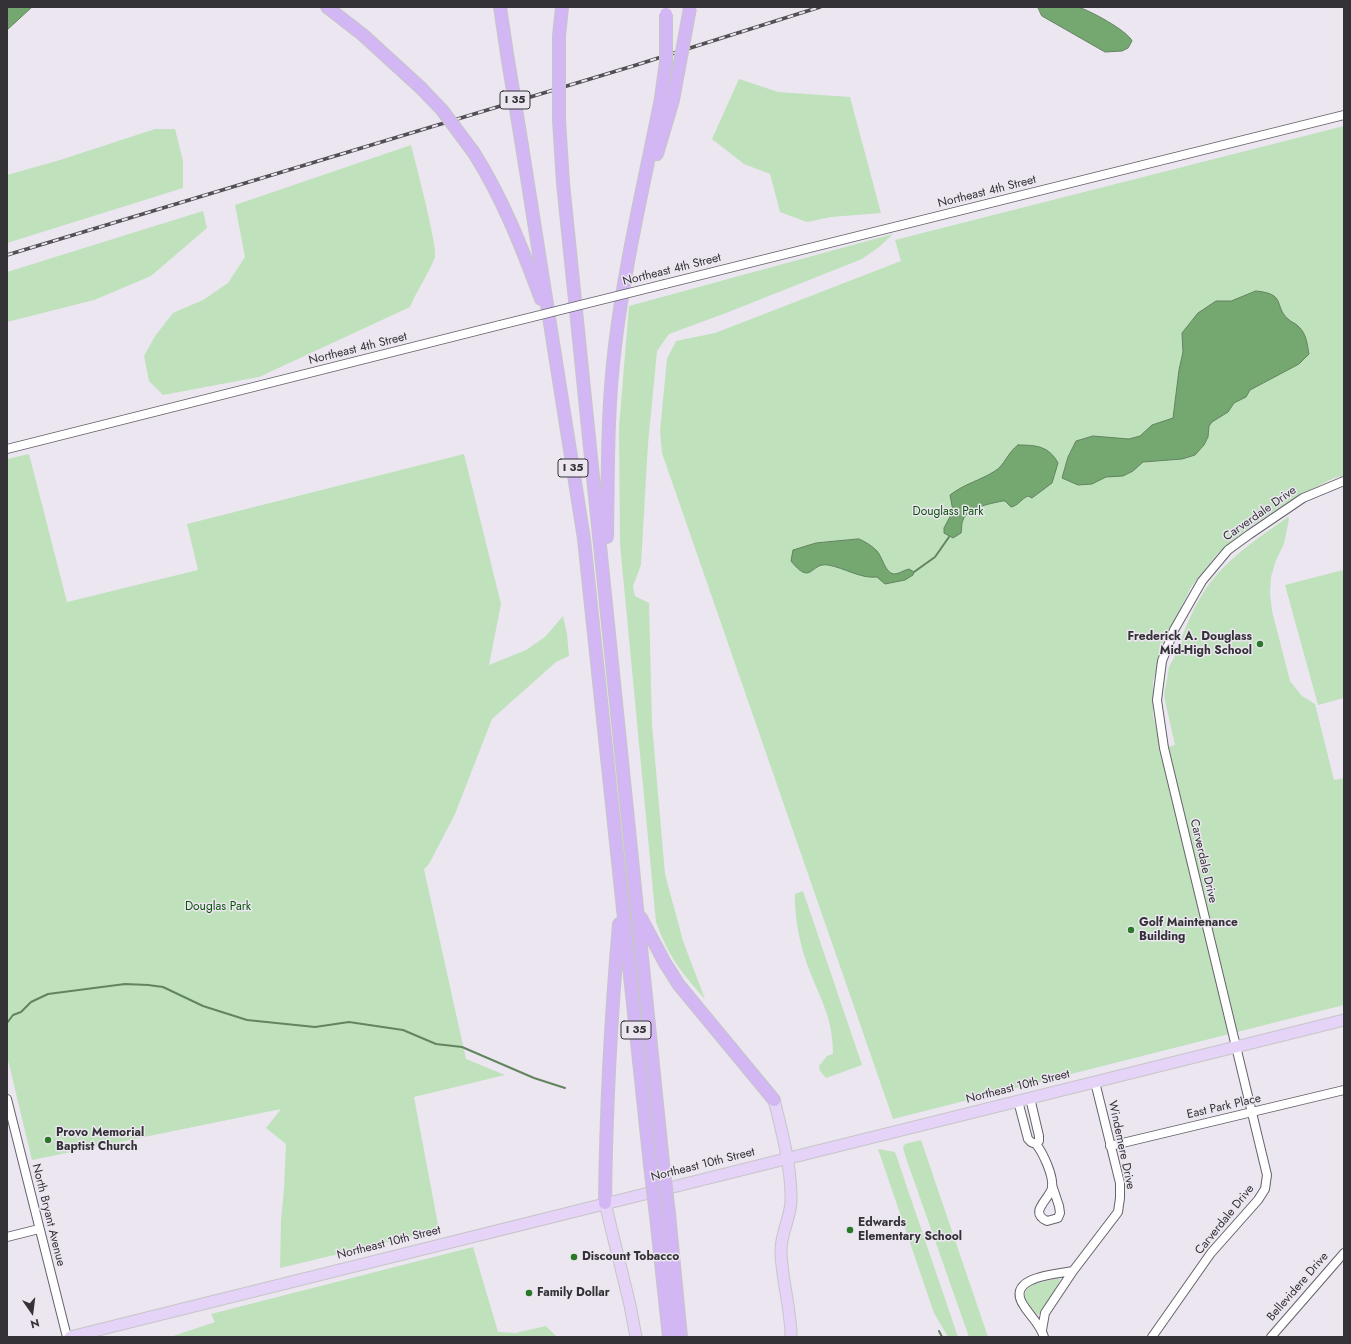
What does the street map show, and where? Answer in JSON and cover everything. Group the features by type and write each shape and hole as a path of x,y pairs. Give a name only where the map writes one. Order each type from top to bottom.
{"highway":[{"path":"327,7 374,44 421,88 442,110 474,153 489,177 503,205 551,325"},
{"name":"I 35","path":"500,7 584,539 669,1337"},
{"name":"I 35","path":"562,7 559,36 559,120 563,183 681,1337"},
{"path":"638,214 673,100 690,7"},
{"path":"605,586 610,419 614,348 624,279 661,98 666,62 666,11"},
{"path":"605,1203 606,1150 615,975 622,896"},
{"path":"638,912 665,963 679,985 774,1100"}],"main road":[{"name":"Northeast 10th Street","path":"70,1337 1344,1020"},
{"path":"774,1100 791,1191 791,1204 780,1251 791,1323 791,1337"},
{"path":"605,1203 629,1297 636,1337"}],"street":[{"name":"Northeast 4th Street","path":"7,449 1344,115"},
{"name":"Carverdale Drive","path":"1152,1337 1211,1253 1258,1200 1265,1189 1267,1175 1159,724 1157,700 1162,661 1174,630 1188,602 1202,581 1228,550 1302,498 1344,481"},
{"name":"Windemere Drive","path":"1043,1334 1045,1313 1073,1271 1118,1212 1120,1184 1095,1082"},
{"name":"East Park Place","path":"1110,1146 1344,1090"},
{"path":"1030,1098 1039,1136 1039,1141 1036,1144"},
{"name":"North Bryant Avenue","path":"7,1099 10,1121 67,1337"},
{"path":"1018,1101 1028,1138 1044,1153 1052,1185"},
{"path":"7,1238 39,1229"},
{"name":"Bellevidere Drive","path":"1271,1337 1344,1253"},
{"name":"Windemere Drive","path":"1043,1334 1034,1316 1024,1306 1020,1298 1020,1290 1023,1283 1036,1277 1073,1271"}],"green space":[{"path":"739,79 778,92 850,97 881,213 831,217 807,222 780,212 770,174 744,164 712,139"},
{"name":"Douglass Park","path":"1344,126 1344,476 1334,478 1294,498 1250,527 1218,553 1191,587 1171,629 1153,681 1153,715 1161,749 1175,745 1164,696 1169,667 1182,642 1181,639 1189,620 1205,590 1223,568 1243,550 1288,517 1289,519 1284,544 1276,560 1271,577 1270,593 1272,611 1290,681 1302,696 1315,704 1334,780 1344,778 1344,1005 893,1119 662,453 660,431 667,359 676,341 715,333 901,261 895,240"},
{"path":"155,129 175,129 183,161 183,188 7,243 7,175 60,160"},
{"path":"411,145 430,221 435,257 410,307 259,377 163,395 149,381 144,356 155,336 173,313 203,300 228,283 245,257 235,205"},
{"path":"203,211 207,228 151,276 94,300 7,322 7,272"},
{"path":"893,234 879,247 862,259 669,334 657,351 648,444 641,565 633,586 635,596 649,603 652,725 665,874 683,941 705,999 676,963 656,922 620,544 619,428 629,306"},
{"name":"Douglas Park","path":"29,454 67,602 198,570 187,524 464,454 501,604 489,665 526,650 545,637 563,616 567,634 569,656 556,662 492,719 455,814 429,864 424,869 466,1059 505,1075 414,1097 439,1230 280,1268 281,1220 286,1144 266,1128 281,1109 32,1160 7,1056 7,459"},
{"path":"1343,570 1344,698 1318,705 1285,585"},
{"path":"803,891 862,1065 826,1078 820,1071 819,1066 827,1056 833,1054 833,1042 829,1021 807,963 799,934 795,894"},
{"path":"921,1140 988,1337 969,1337 906,1158 903,1148 905,1144"},
{"path":"878,1149 895,1152 958,1337 948,1337 934,1313"},
{"path":"473,1247 498,1332 515,1333 546,1326 557,1337 170,1337 215,1322 211,1314"},
{"path":"1057,1278 1060,1279 1052,1296 1041,1314 1037,1314 1026,1302 1024,1297 1027,1288 1035,1284"}],"shaded area":[{"path":"7,7 32,7 7,30"},
{"path":"1038,7 1078,7 1099,16 1123,32 1132,41 1128,48 1122,51 1105,52 1042,16"},
{"path":"1256,291 1266,292 1276,297 1284,314 1303,332 1309,354 1299,364 1250,390 1246,397 1234,403 1228,412 1212,422 1209,426 1208,437 1204,445 1195,455 1182,459 1143,462 1133,471 1123,476 1106,477 1092,484 1078,485 1062,478 1068,457 1076,441 1093,436 1129,439 1140,436 1152,425 1173,418 1179,370 1183,352 1182,333 1198,313 1216,301 1231,301"},
{"path":"1018,445 1036,446 1046,450 1054,457 1058,463 1052,483 1032,498 1028,496 1018,504 1011,507 1005,501 1002,501 974,509 963,520 961,533 953,538 944,533 944,528 953,511 950,495 998,469 1011,451"},
{"path":"859,539 869,544 877,551 886,568 891,573 896,574 909,569 914,572 913,575 905,580 885,584 877,577 859,575 828,565 822,565 807,573 798,569 791,561 793,550 816,543"}],"waterway":[{"path":"914,572 935,557 949,537"},
{"path":"7,1023 13,1015 21,1012 31,1002 48,994 125,984 148,985 163,987 203,1006 247,1020 315,1027 349,1022 403,1030 436,1044 462,1047 534,1078 565,1088"},
{"path":"939,1331 942,1337"}],"railway":[{"path":"7,255 633,66 820,7"}],"place":[{"name":"Frederick A. Douglass Mid-High School","path":"1260,644"},
{"name":"Golf Maintenance Building","path":"1131,930"},
{"name":"Provo Memorial Baptist Church","path":"48,1140"},
{"name":"Edwards Elementary School","path":"850,1230"},
{"name":"Discount Tobacco","path":"574,1257"},
{"name":"Family Dollar","path":"529,1293"}]}
